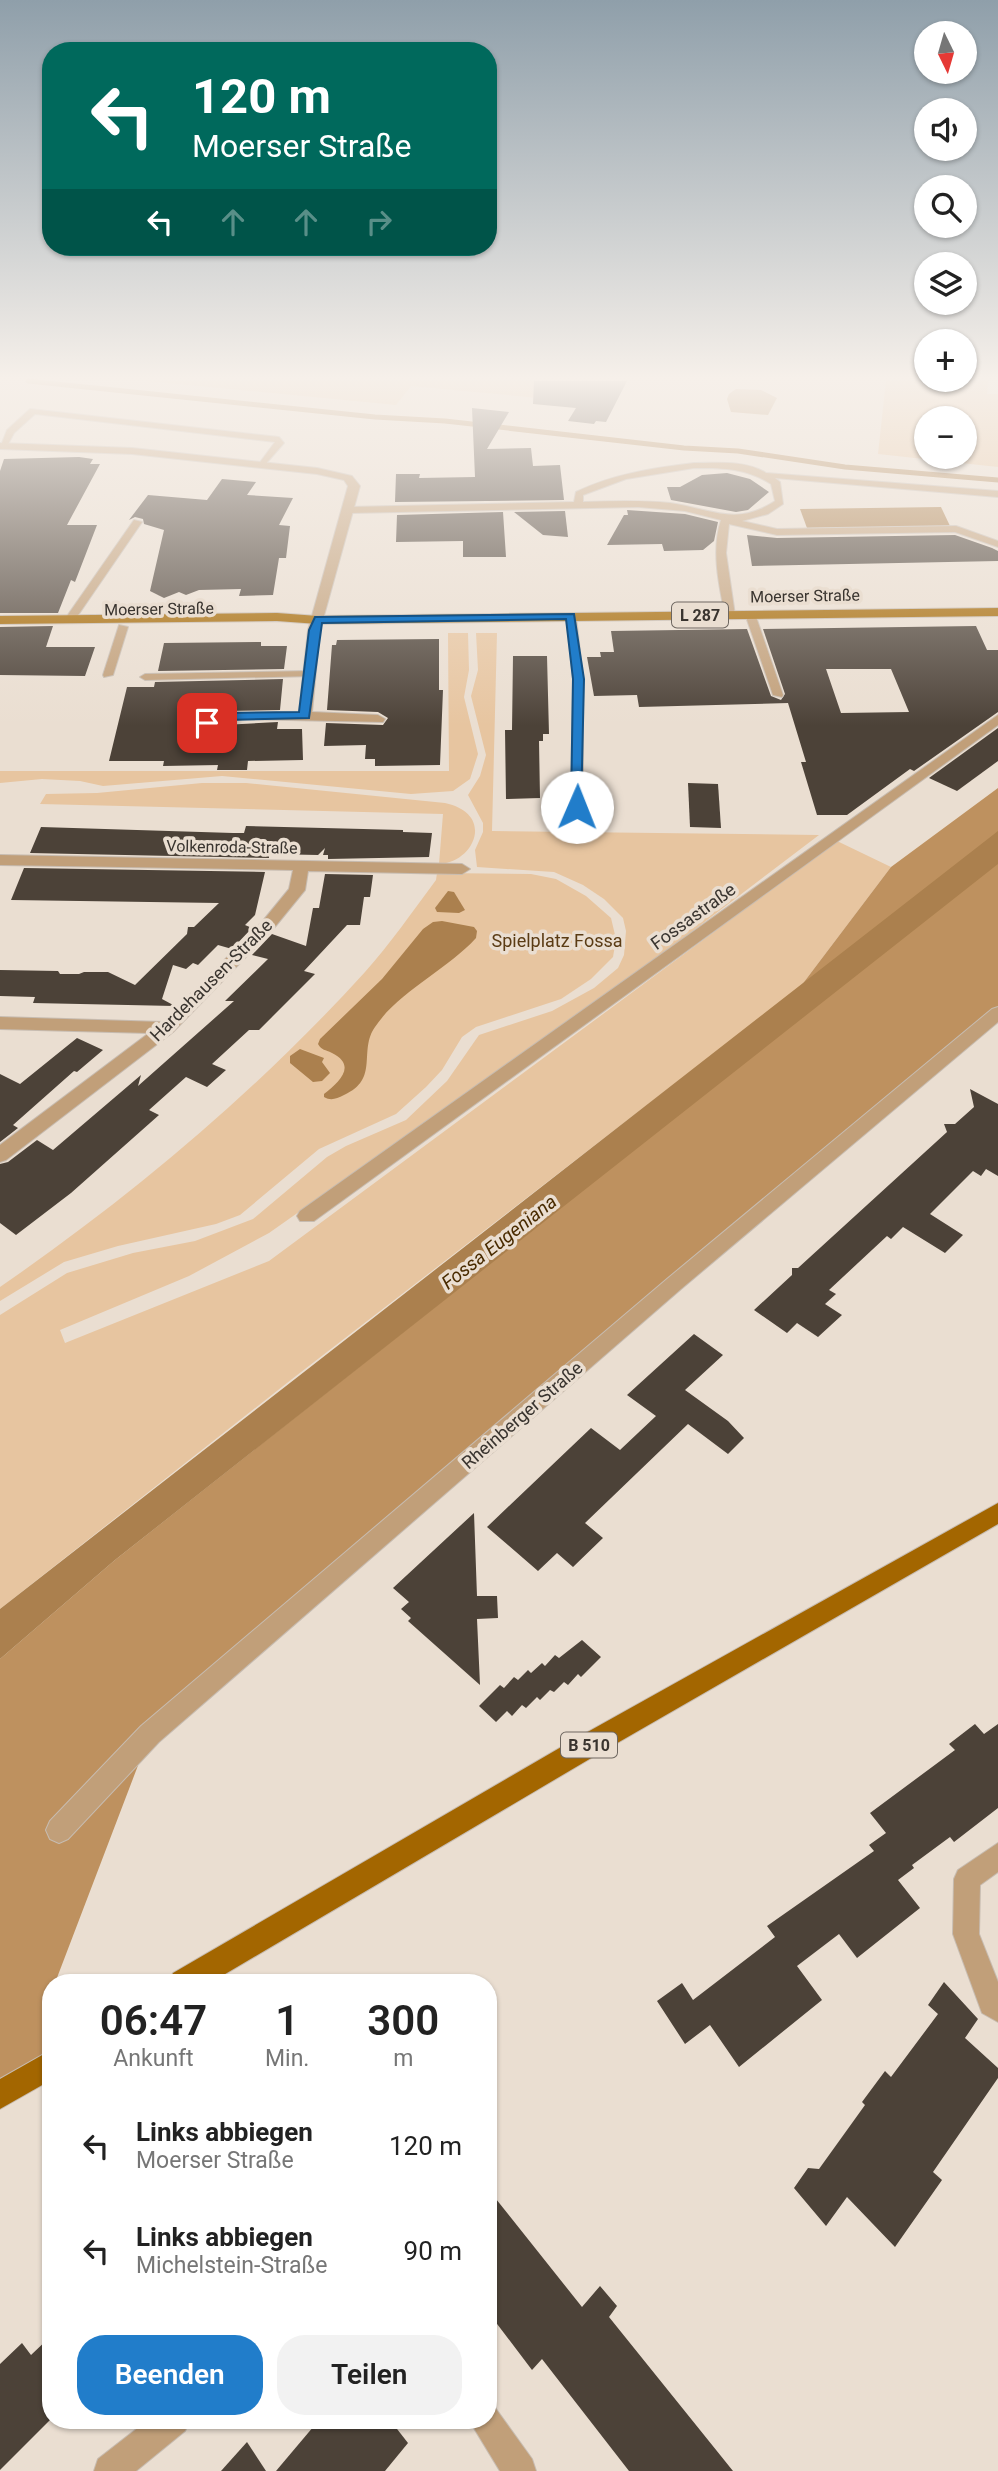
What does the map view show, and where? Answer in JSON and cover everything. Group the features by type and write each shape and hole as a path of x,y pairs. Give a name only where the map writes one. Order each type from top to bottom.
{"main road":[{"name":"Moerser Straße","path":"0,620 277,617 318,620 998,612"},
{"name":"Moerser Straße","path":"0,628 277,625 318,620"},
{"name":"B 510","path":"198,1974 584,1748 998,1513"},
{"path":"0,2095 42,2069"}],"street":[{"path":"305,715 318,620 352,496"},
{"path":"190,730 224,717 305,715 335,719 378,719"},
{"name":"Fossastraße","path":"307,1216 998,719"},
{"name":"Volkenroda-Straße","path":"0,860 462,869"},
{"name":"Hardehausen-Straße","path":"0,1155 167,1028 297,890 300,866"},
{"name":"Rheinberger Straße","path":"59,1830 160,1726 674,1284 998,1013"},
{"path":"0,1023 167,1028"},
{"path":"998,1856 967,1879 966,1934 992,2003 998,2008"},
{"path":"110,2471 163,2429"},
{"path":"491,2429 520,2471"}],"lane":[{"path":"578,505 579,496"},
{"path":"726,520 750,518 767,512 780,502 780,496"},
{"path":"349,510 646,504 675,506 777,532 957,529 998,544"},
{"path":"726,520 722,528 724,550 721,577 730,615"},
{"path":"70,619 137,522"},
{"path":"750,614 778,695"},
{"path":"571,616 578,679 577,807"},
{"path":"108,675 123,627"},
{"path":"145,677 310,674"}],"green space":[{"path":"448,633 468,633 469,670 464,697 478,754 470,779 453,791 411,794 222,776 103,786 80,781 42,779 0,783 0,771 449,771"},
{"path":"476,633 497,633 492,831 819,835 627,981 269,1233 189,1276 60,1330 65,1343 269,1261 837,841 891,867 801,986 292,1379 0,1609 0,1315 67,1273 133,1253 195,1241 253,1219 327,1157 406,1120 447,1081 479,1035 552,1011 594,988 618,968 624,955 626,931 623,918 604,899 583,885 554,872 477,867 475,850 483,832 483,823 468,795 480,776 486,755 471,696 478,670"},
{"path":"202,783 246,783 445,803 461,809 470,817 475,827 474,837 462,856 439,864 443,814 40,804 46,794 97,793"},
{"name":"Spielplatz Fossa","path":"437,873 531,874 556,879 586,896 611,918 616,939 613,957 591,979 561,999 476,1027 462,1037 442,1070 396,1114 319,1149 240,1215 216,1224 118,1246 64,1262 0,1301 0,1287 145,1179 281,1059 374,961 436,880"}],"shaded area":[{"path":"998,788 998,1013 150,1734 58,1974 42,1974 42,2069 0,2095 0,1659 115,1560 474,1276 801,986 891,867"}],"water":[{"path":"941,507 950,526 807,528 800,509"},
{"name":"Fossa Eugeniana","path":"998,831 998,864 115,1560 0,1659 0,1609"},
{"path":"448,891 454,892 465,910 459,913 437,912 435,908"},
{"path":"433,922 474,927 477,931 476,938 385,1014 370,1036 362,1081 344,1095 329,1099 324,1097 340,1080 345,1069 340,1058 319,1046 320,1039 382,979 423,929"},
{"path":"300,1049 324,1058 322,1062 330,1073 322,1081 313,1082 290,1063 290,1056"}],"building":[{"path":"0,496 83,496 67,525 97,525 75,582 71,580 58,613 0,613"},
{"path":"147,496 207,500 210,496 293,498 279,525 290,526 286,558 279,558 273,595 239,596 241,589 199,590 186,595 179,592 164,598 150,591 164,530 144,524 143,519 135,517 129,520"},
{"path":"395,496 564,496 564,500 395,502"},
{"path":"670,496 764,496 748,510 736,512 671,500"},
{"path":"627,510 685,514 718,522 714,541 703,550 664,551 662,544 607,545 624,515 628,515"},
{"path":"565,511 568,537 543,535 514,512"},
{"path":"503,512 506,557 463,557 463,541 396,542 397,515"},
{"path":"747,535 777,538 955,535 998,551 998,561 752,566"},
{"path":"53,626 46,647 95,647 85,676 0,675 0,627"},
{"path":"976,626 987,650 998,650 998,712 914,771 910,769 847,815 817,815 801,762 806,762 788,703 639,707 637,695 594,696 587,657 601,657 600,652 614,652 611,631 747,629 771,696 781,700 785,694 763,629","holes":["826,669 891,669 909,712 841,713"]},
{"path":"439,639 439,690 443,690 440,765 375,766 375,759 365,759 366,745 324,746 326,723 383,725 388,718 378,712 327,710 332,645 336,645 337,640"},
{"path":"261,642 261,646 287,646 284,669 158,671 164,643"},
{"path":"513,656 547,656 549,734 543,734 543,741 539,741 540,798 506,799 505,730 512,730"},
{"path":"283,679 280,710 221,711 180,731 191,736 223,725 278,722 277,729 302,729 303,760 248,761 247,770 217,770 218,765 163,766 164,761 109,761 127,687 154,687 155,682"},
{"path":"998,728 998,761 957,791 929,778"},
{"path":"688,783 718,784 721,828 690,827"},
{"path":"246,826 432,833 429,857 328,859 328,855 323,855 325,848 318,855 269,854 269,858 30,853 41,827 244,833"},
{"path":"24,868 265,872 255,915 245,925 252,928 232,949 218,945 198,965 193,963 186,969 173,965 162,999 175,1006 33,1003 35,997 0,996 0,970 58,971 60,974 108,972 135,985 187,934 188,927 194,927 219,903 11,900"},
{"path":"325,874 373,875 370,897 364,897 360,925 347,925 304,971 315,974 259,1030 249,1030 212,1064 226,1070 207,1087 186,1077 149,1110 159,1115 71,1193 16,1235 0,1223 0,1164 8,1162 37,1140 53,1150 141,1075 138,1086 234,1001 225,1001 268,959 252,955 272,934 306,946 313,908 319,908"},
{"path":"77,1038 103,1050 77,1072 74,1071 13,1125 18,1128 0,1142 0,1074 20,1084"},
{"path":"970,1089 998,1104 998,1176 986,1169 981,1176 973,1171 930,1214 963,1235 945,1253 903,1227 891,1239 887,1236 829,1290 836,1294 825,1304 842,1315 818,1337 797,1323 787,1333 754,1310 792,1275 792,1268 798,1268 947,1132 944,1124 955,1124 974,1107"},
{"path":"694,1334 723,1355 685,1390 728,1421 744,1438 728,1454 688,1424 585,1523 603,1538 573,1567 557,1553 538,1571 487,1527 591,1428 620,1450 656,1416 627,1395"},
{"path":"474,1513 477,1596 497,1596 498,1618 477,1619 480,1685 408,1621 411,1618 401,1609 409,1602 393,1588"},
{"path":"582,1640 601,1657 581,1677 578,1674 568,1685 564,1682 540,1700 537,1697 526,1708 522,1705 512,1716 507,1711 496,1722 479,1706 500,1685 504,1688 514,1677 518,1680 528,1670 531,1673 542,1663 545,1666 555,1655 559,1658"},
{"path":"975,1724 984,1734 998,1724 998,1808 954,1842 950,1837 912,1865 914,1868 898,1880 920,1908 857,1958 839,1934 797,1966 822,2000 739,2067 710,2025 685,2044 657,2001 682,1983 693,2000 775,1937 767,1926 874,1851 869,1845 886,1833 870,1813 955,1750 949,1744"},
{"path":"944,1982 978,2019 965,2038 998,2068 998,2078 933,2172 942,2180 895,2247 847,2197 826,2226 794,2188 808,2168 819,2169 865,2105 862,2102 885,2071 891,2077 938,2014 928,2005"},
{"path":"497,2200 582,2307 600,2286 617,2306 609,2317 733,2471 629,2471 542,2359 532,2370 497,2324"},
{"path":"22,2343 31,2355 42,2345 42,2428 0,2470 0,2364"},
{"path":"311,2429 397,2429 408,2443 385,2471 276,2471"},
{"path":"247,2442 266,2471 221,2471"}],"route":[{"path":"207,723 224,717 305,715 314,630 318,620 571,616 578,679 577,807"}]}
